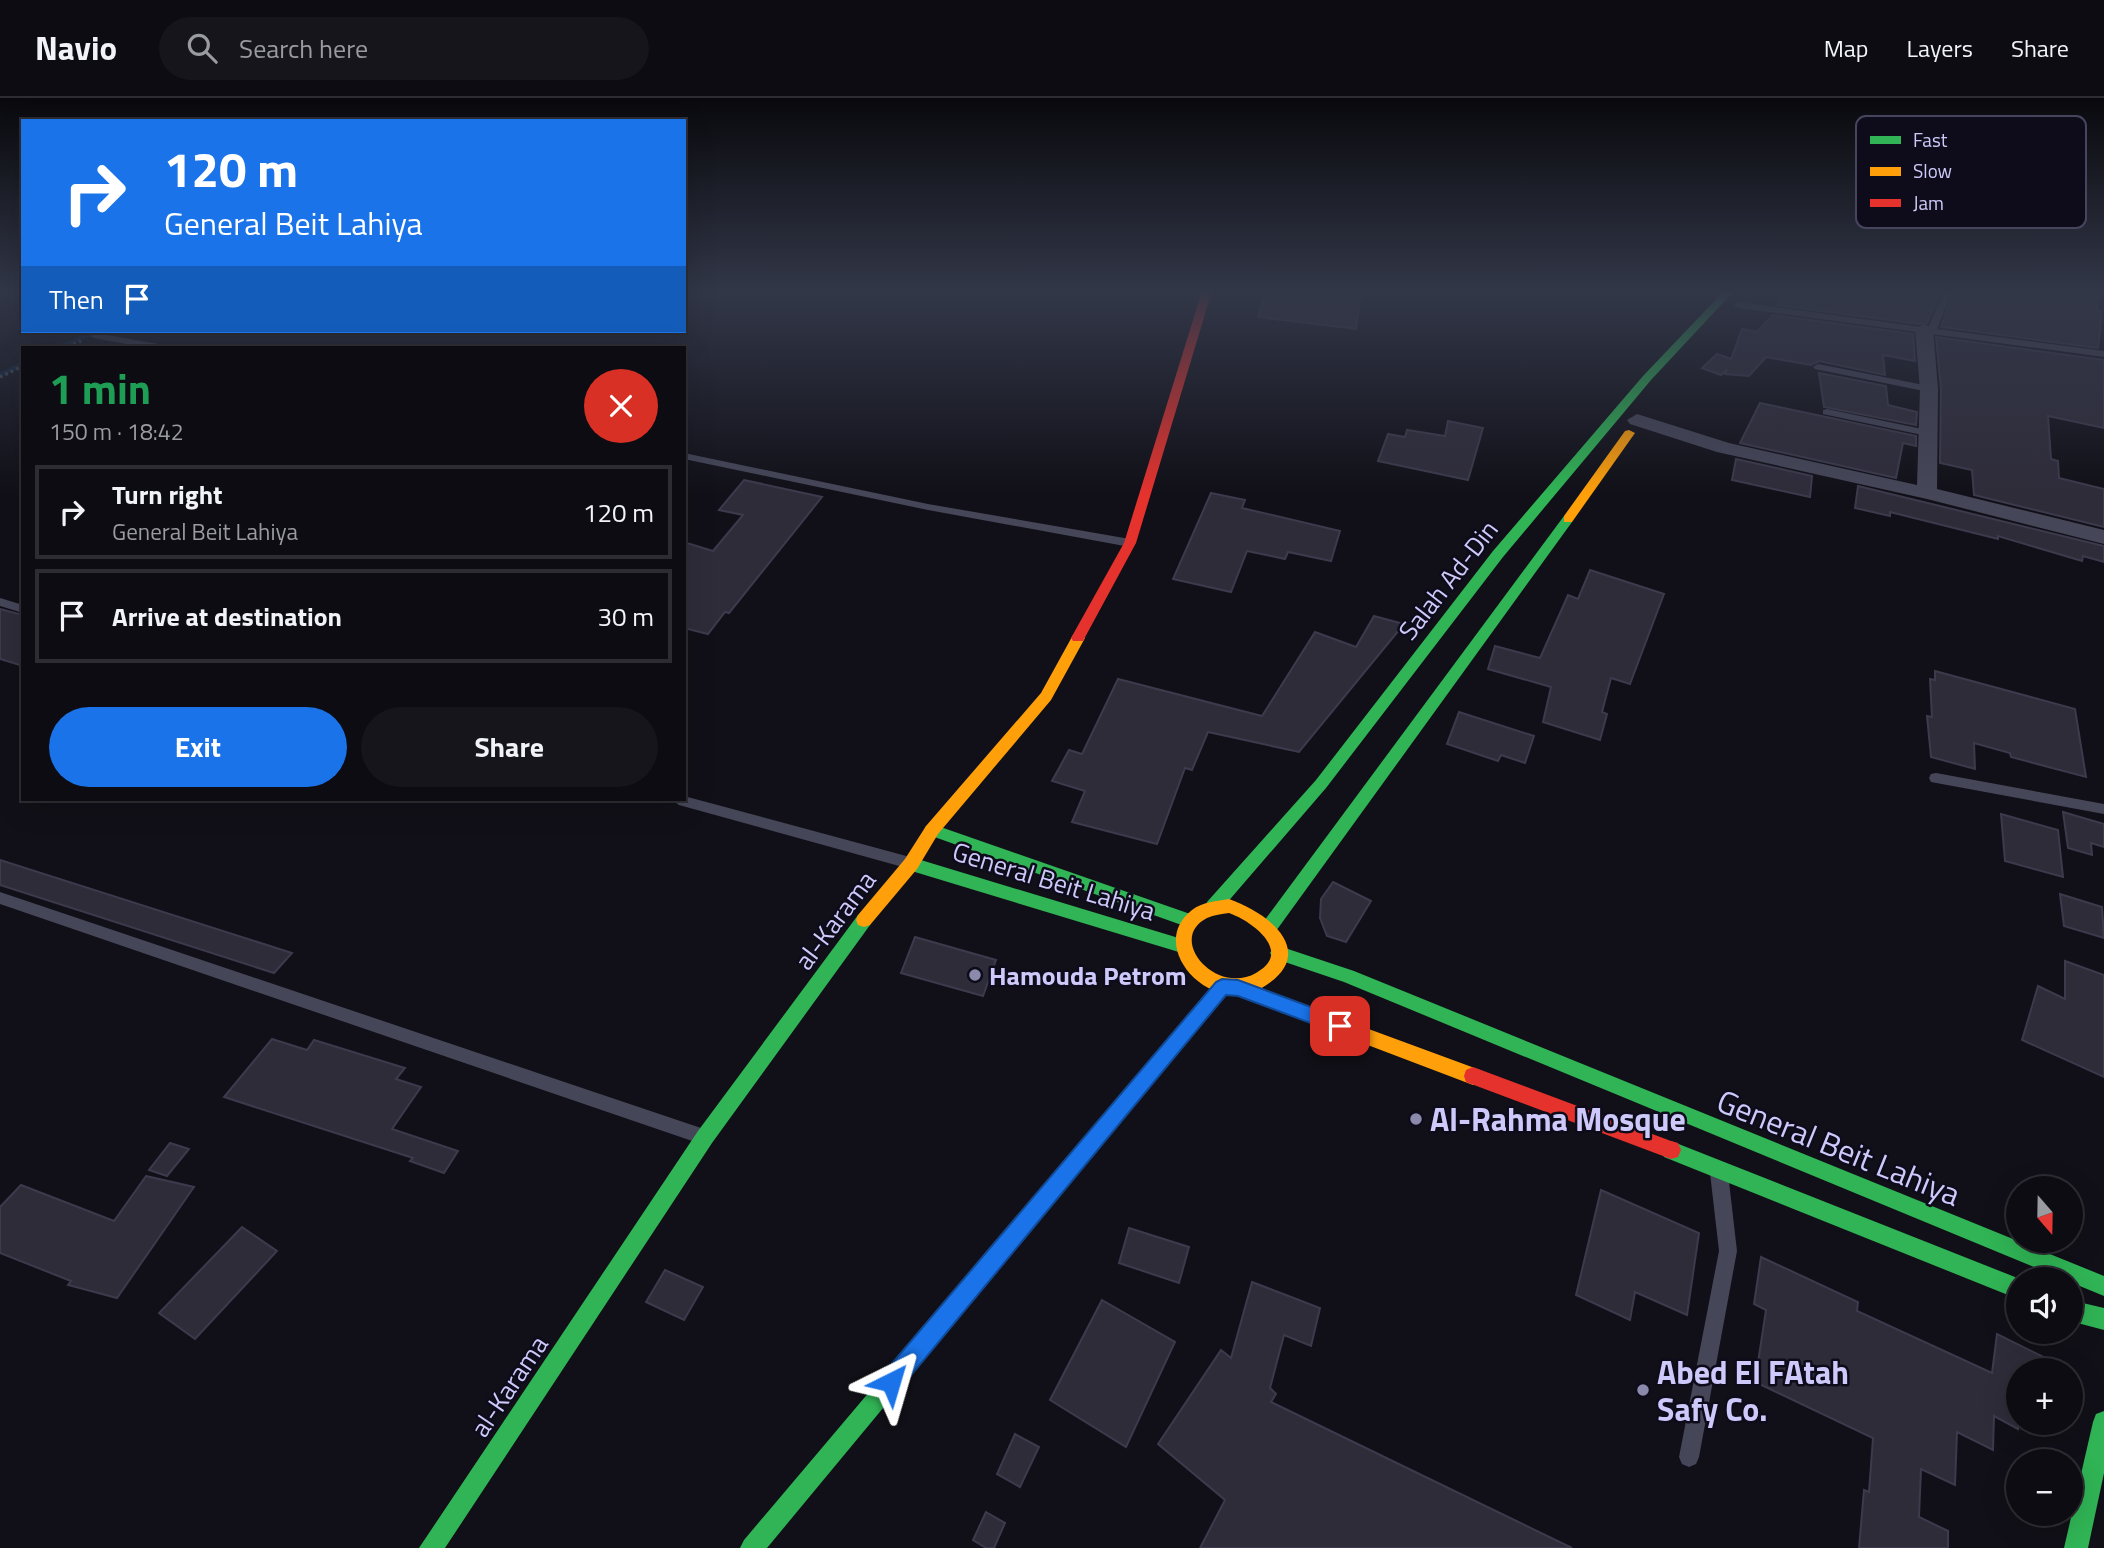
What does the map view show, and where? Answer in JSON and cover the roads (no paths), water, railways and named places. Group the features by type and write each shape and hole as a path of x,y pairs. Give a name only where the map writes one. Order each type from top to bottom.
{"main road":[{"name":"al-Karama","path":"430,1548 705,1137 874,906 911,863 932,830 1046,696 1130,543 1186,359"},
{"name":"Salah Ad-Din","path":"1213,907 1321,784 1498,554 1647,378 1668,359"},
{"path":"1270,926 1364,792 1580,504 1641,415"},
{"path":"969,786 971,813"},
{"name":"General Beit Lahiya","path":"932,830 1001,852 1190,921"},
{"path":"986,833 1001,852"},
{"name":"General Beit Lahiya","path":"911,863 1182,946"},
{"path":"930,887 982,884"},
{"path":"874,906 908,894"},
{"path":"752,1548 1230,988 1267,977 1275,966 1279,953 1277,939 1270,926 1244,909 1213,907 1190,921 1183,933 1182,946 1194,972 1230,988 1719,1168 2006,1284"},
{"name":"General Beit Lahiya","path":"1279,953 1348,976 2104,1286"},
{"path":"2083,1313 2104,1319"},
{"path":"2076,1548 2104,1422"}],"street":[{"path":"1927,493 1928,359"},
{"path":"1641,415 1724,448 1927,493 2104,537"}],"lane":[{"path":"1818,367 1929,389"},
{"path":"1826,412 1927,433"},
{"path":"686,456 928,507 1130,543"},
{"path":"0,602 21,608"},
{"path":"1936,778 2104,809"},
{"path":"683,801 911,863"},
{"path":"0,898 705,1137"},
{"path":"1689,1457 1728,1251 1719,1168"}],"waterway":[{"path":"0,375 21,365"}],"place":[{"name":"Hamouda Petrom","path":"975,975"},
{"name":"Al-Rahma Mosque","path":"1416,1119"},
{"name":"Abed El FAtah Safy Co.","path":"1643,1390"}]}
